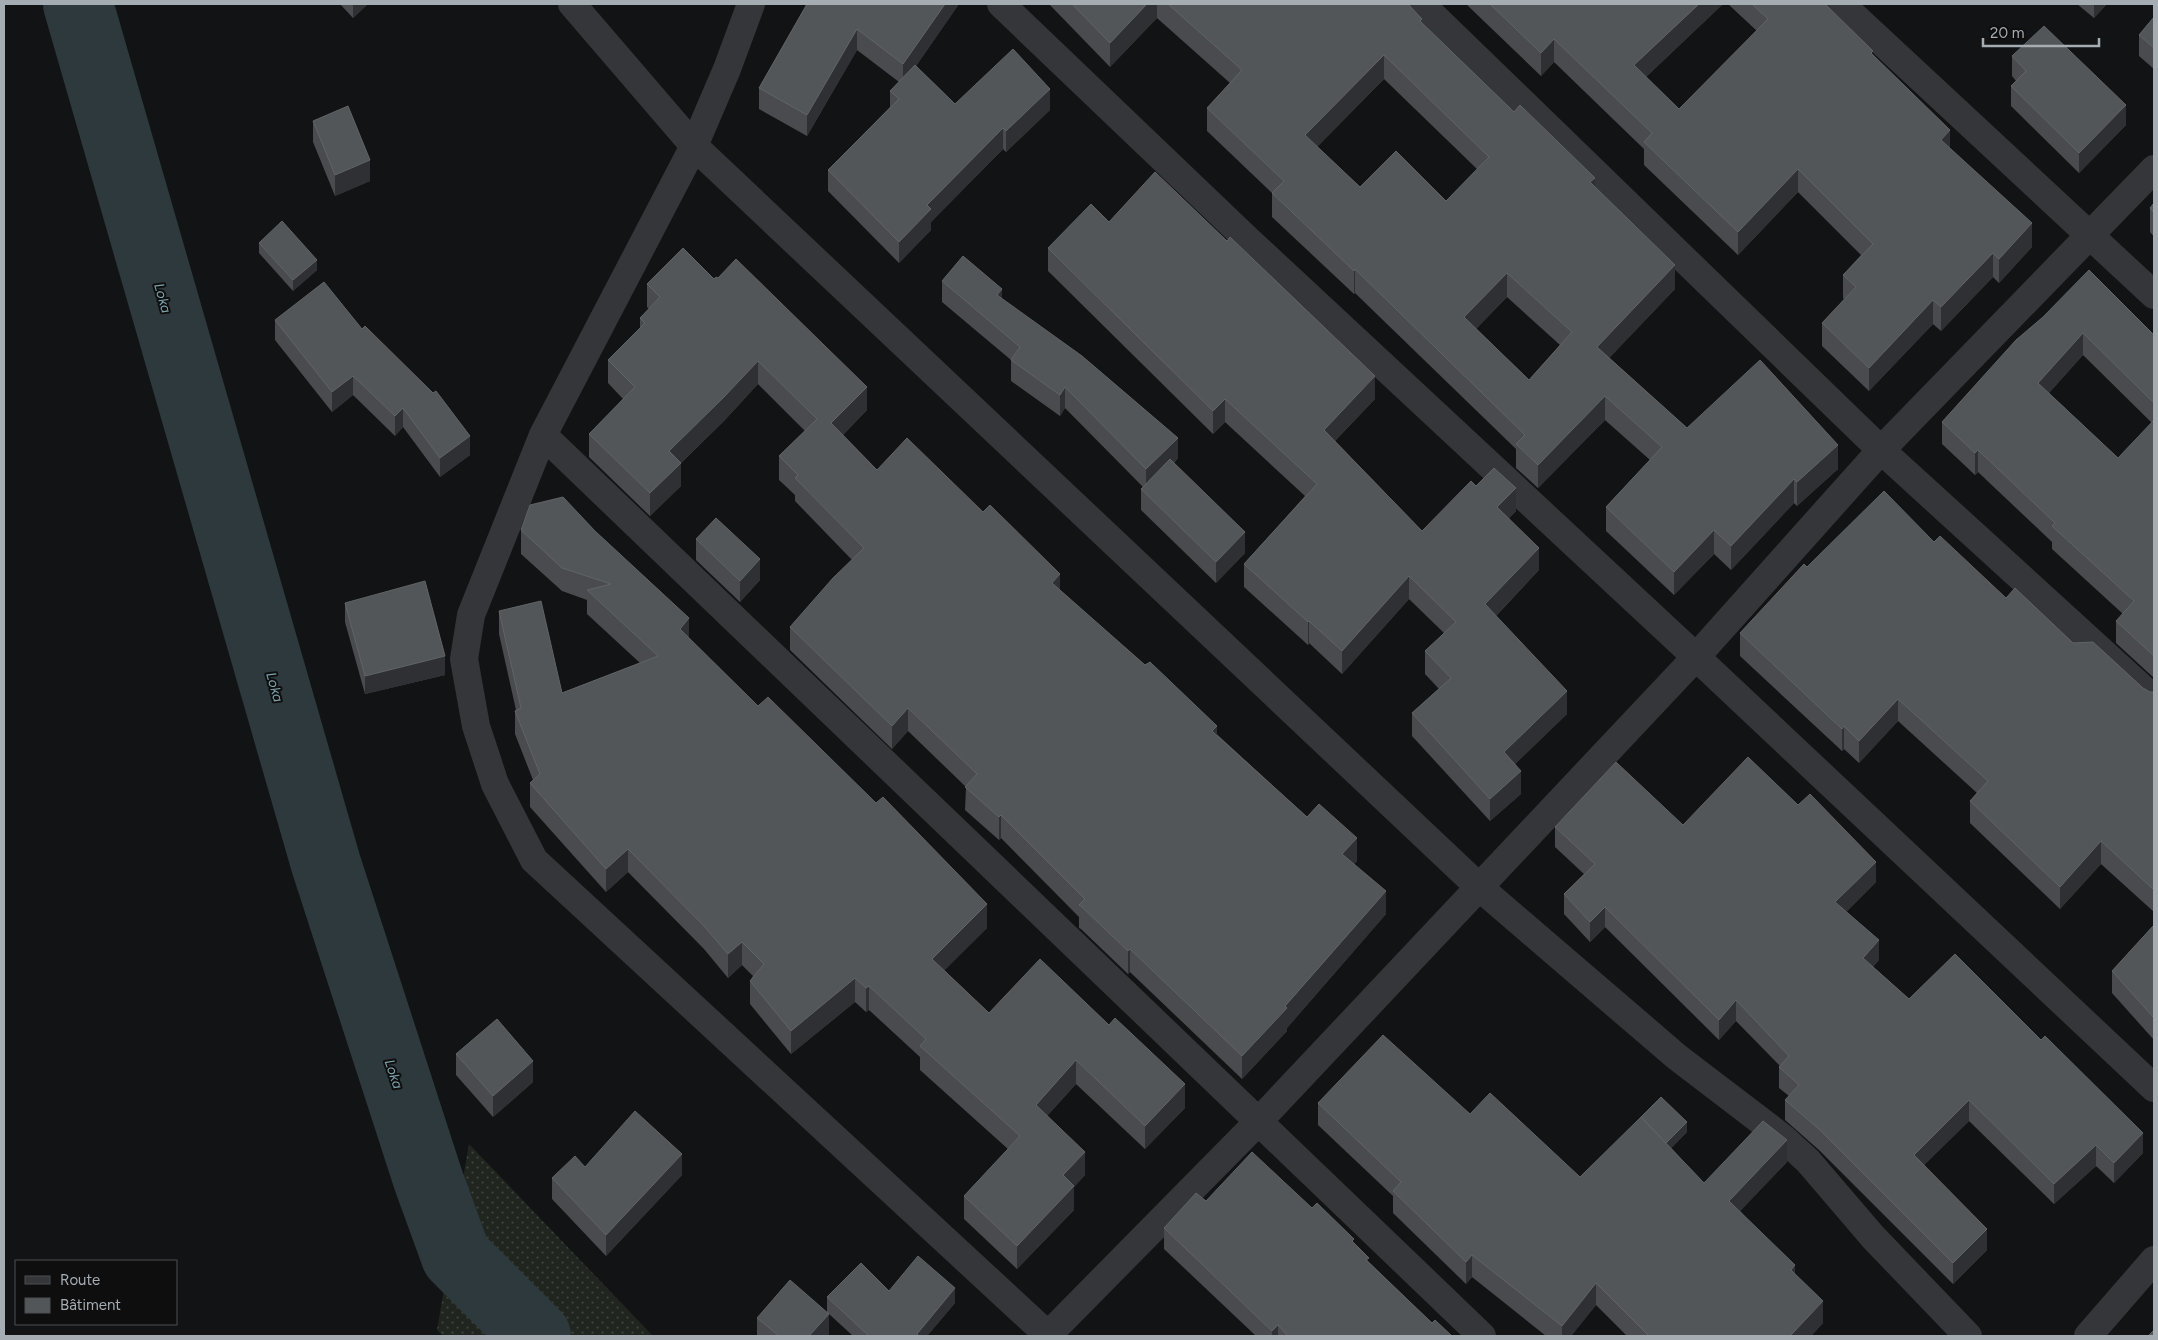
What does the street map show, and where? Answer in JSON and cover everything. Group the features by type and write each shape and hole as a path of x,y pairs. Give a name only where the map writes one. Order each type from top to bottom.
{"street":[{"path":"572,4 694,146 1479,887 1677,1057 1783,1138 1808,1161 1873,1237 1968,1336"},
{"path":"751,4 724,77 694,146 543,435 471,615 464,659 476,726 495,784 534,860 1048,1336 1257,1123 1696,657 1881,450 2091,236 2154,169"},
{"path":"1001,4 1247,239 1696,657 2154,1088"},
{"path":"1420,4 1881,450 2154,700"},
{"path":"1841,4 2154,295"},
{"path":"543,435 1257,1123 1482,1336"},
{"path":"2088,1336 2154,1260"}],"shaded area":[{"path":"469,1144 653,1336 443,1336 437,1330"}],"building":[{"path":"807,4 945,4 903,64 857,29 807,115 759,88"},
{"path":"1072,4 1147,4 1110,43"},
{"path":"1168,4 1408,4 1422,19 1420,21 1514,112 1520,105 1595,178 1590,182 1675,265 1597,347 1687,428 1760,360 1838,445 1797,482 1794,479 1731,546 1714,530 1674,572 1606,507 1662,447 1605,396 1538,465 1516,444 1525,435 1355,269 1354,271 1272,193 1284,181 1207,108 1242,70","holes":["1384,55 1489,157 1446,201 1396,151 1360,187 1305,135","1507,273 1572,332 1529,380 1464,317"]},
{"path":"1490,4 1699,4 1634,65 1679,109 1768,19 1752,4 1825,4 1873,51 1871,53 1950,130 1941,140 2032,223 1999,259 1993,253 1941,307 1933,300 1869,368 1822,323 1856,287 1843,275 1873,244 1798,169 1738,232 1644,142 1652,133 1554,39 1541,53"},
{"path":"2154,17 2154,48 2139,35"},
{"path":"2044,26 2126,105 2079,153 2011,86 2026,71 2012,56"},
{"path":"1013,49 1050,89 1006,131 1003,128 927,205 931,209 899,242 828,170 899,99 890,91 915,65 955,104"},
{"path":"348,106 370,160 335,175 313,121"},
{"path":"1155,172 1227,241 1230,237 1375,376 1324,430 1422,531 1471,481 1476,486 1494,468 1516,488 1497,507 1539,548 1485,604 1567,691 1504,752 1521,771 1490,799 1412,713 1451,678 1425,651 1456,622 1409,576 1342,651 1244,564 1317,484 1225,399 1213,411 1048,248 1091,204 1109,222"},
{"path":"2154,203 2154,213 2150,208"},
{"path":"282,221 317,260 293,280 259,243"},
{"path":"683,248 714,279 718,278 736,259 867,387 831,423 877,470 907,438 983,512 990,505 1060,574 1052,583 1145,665 1150,662 1217,726 1212,731 1307,817 1319,804 1357,838 1342,854 1386,891 1285,1006 1287,1008 1242,1056 1130,949 1128,951 1079,905 1085,899 1001,815 999,817 965,787 977,774 908,708 892,726 790,627 833,578 864,548 795,478 798,475 779,456 817,419 758,361 669,451 681,463 650,493 589,434 635,387 608,360 645,323 640,318 660,297 647,284"},
{"path":"963,256 1002,289 997,295 1082,356 1178,438 1146,469 1065,387 1060,395 1011,360 1020,347 942,281"},
{"path":"2089,270 2154,335 2154,403 2083,333 2038,383 2118,458 2154,420 2154,656 2116,621 2134,601 2052,526 2055,523 1978,450 1975,453 1942,422 2016,340 2043,317"},
{"path":"324,282 362,329 365,326 433,393 436,391 470,436 440,458 403,408 395,416 353,376 332,392 275,320"},
{"path":"1170,459 1245,532 1216,562 1141,489"},
{"path":"1884,491 1934,542 1940,536 2006,598 2015,588 2073,643 2093,642 2143,688 2154,692 2154,890 2101,841 2060,887 1970,801 1988,781 1898,699 1859,741 1844,726 1842,729 1740,633 1804,564 1807,567"},
{"path":"563,497 595,531 689,618 680,629 758,706 768,697 876,803 883,797 987,904 932,959 989,1013 1040,959 1109,1025 1115,1018 1185,1084 1145,1126 1076,1060 1036,1105 1085,1152 1063,1175 1074,1186 1017,1246 964,1196 1020,1136 920,1046 926,1039 869,986 866,988 855,978 791,1031 750,981 764,964 742,942 728,954 704,926 628,849 606,869 530,783 540,774 515,711 521,708 499,611 541,601 562,693 658,656 587,590 611,584 562,568 521,530 530,505"},
{"path":"716,518 760,559 740,581 696,539"},
{"path":"425,581 445,656 365,676 345,603"},
{"path":"1748,757 1798,805 1810,794 1876,862 1835,902 1879,940 1863,958 1909,999 1955,954 2041,1040 2045,1036 2143,1133 2114,1163 2096,1145 2054,1184 1969,1100 1914,1155 1987,1229 1953,1263 1819,1129 1785,1100 1799,1085 1779,1067 1789,1056 1736,1000 1719,1020 1605,907 1590,922 1564,894 1595,864 1555,827 1616,762 1683,825"},
{"path":"2154,925 2154,1018 2112,971"},
{"path":"497,1019 533,1061 493,1096 456,1054"},
{"path":"1383,1035 1470,1114 1490,1093 1580,1177 1641,1117 1704,1183 1763,1121 1787,1140 1729,1201 1795,1265 1791,1270 1823,1301 1790,1336 1649,1336 1596,1283 1562,1326 1472,1255 1466,1262 1393,1191 1401,1182 1318,1103"},
{"path":"1661,1097 1687,1122 1666,1143 1641,1117"},
{"path":"635,1111 682,1154 606,1235 552,1178 575,1156 585,1167"},
{"path":"1252,1152 1312,1208 1317,1203 1354,1239 1352,1241 1369,1258 1366,1260 1432,1323 1435,1320 1452,1336 1288,1336 1278,1325 1272,1331 1164,1228 1196,1193 1206,1201"},
{"path":"918,1256 955,1288 917,1336 869,1336 827,1297 861,1263 889,1291"},
{"path":"790,1280 829,1314 809,1336 779,1336 757,1318"},
{"path":"2154,1330 2154,1336 2148,1336"}],"waterway":[{"name":"Loka","path":"78,4 326,864 428,1179 456,1256 536,1336"}]}
